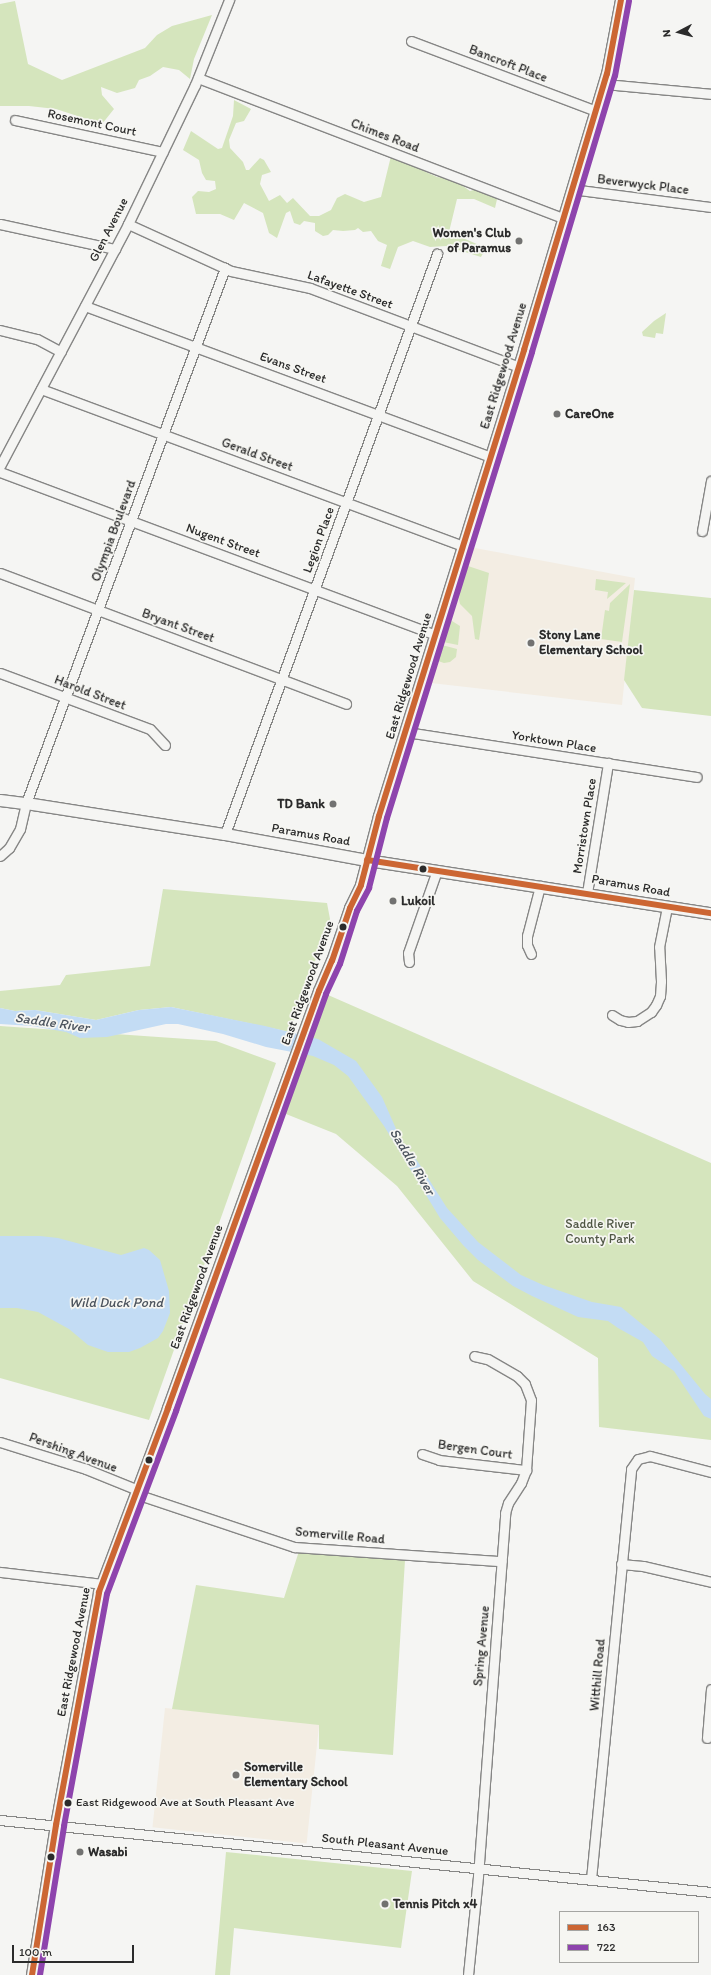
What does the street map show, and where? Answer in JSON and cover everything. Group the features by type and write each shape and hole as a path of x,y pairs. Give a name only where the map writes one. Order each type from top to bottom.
{"main road":[{"name":"East Ridgewood Avenue","path":"32,1975 56,1825 99,1592 137,1492 291,1069 332,962 350,908 361,885 379,816 464,546 604,84 612,52 621,0"},
{"name":"Paramus Road","path":"0,800 225,834 367,860 711,913"}],"street":[{"name":"Glen Avenue","path":"0,466 128,224 198,78 229,0"},
{"name":"Bancroft Place","path":"411,41 596,110"},
{"name":"Chimes Road","path":"198,78 282,112 563,218"},
{"path":"604,84 711,94"},
{"name":"Rosemont Court","path":"15,120 163,152"},
{"name":"Beverwyck Place","path":"572,189 711,207"},
{"path":"0,224 115,249"},
{"name":"Lafayette Street","path":"128,224 225,268 310,288 519,367"},
{"name":"Legion Place","path":"225,834 437,254"},
{"name":"Olympia Boulevard","path":"0,856 15,840 20,829 26,803 225,268"},
{"name":"Evans Street","path":"85,306 379,414 491,457"},
{"path":"0,330 37,340 60,352"},
{"name":"Gerald Street","path":"40,389 464,546"},
{"name":"Nugent Street","path":"0,472 436,635"},
{"path":"702,531 711,482"},
{"name":"Bryant Street","path":"0,573 282,678 346,704"},
{"name":"Harold Street","path":"0,673 150,729 165,745"},
{"name":"Yorktown Place","path":"406,732 697,777"},
{"name":"Morristown Place","path":"587,893 608,764"},
{"path":"409,962 408,953 437,870"},
{"path":"531,954 527,945 527,936 540,886"},
{"path":"612,1015 620,1020 628,1022 636,1021 647,1014 656,1005 660,996 662,981 659,947 667,907"},
{"name":"Spring Avenue","path":"468,1975 478,1868 505,1513 508,1503 521,1483 526,1470 531,1400 525,1384 517,1376 488,1360 474,1356"},
{"name":"Pershing Avenue","path":"0,1442 71,1464 137,1492"},
{"name":"Bergen Court","path":"422,1454 439,1460 526,1470"},
{"name":"Witthill Road","path":"592,1879 630,1473 633,1464 638,1459 650,1456 711,1472"},
{"name":"Somerville Road","path":"137,1492 294,1547 502,1561"},
{"path":"621,1564 643,1566 711,1582"},
{"path":"0,1572 102,1584"},
{"path":"707,1738 711,1689"},
{"name":"South Pleasant Avenue","path":"0,1820 711,1892"}],"shaded area":[{"name":"Stony Lane Elementary School","path":"464,546 635,578 622,705 422,682"},
{"name":"Somerville Elementary School","path":"165,1708 319,1724 307,1844 152,1827"}],"green space":[{"path":"15,1 28,64 62,80 145,48 157,35 172,26 212,15 194,59 190,79 179,70 163,67 150,76 139,80 135,88 117,93 101,87 102,95 114,109 102,124 56,109 29,106 0,106 0,4"},
{"path":"234,100 251,109 244,121 236,123 229,140 230,148 243,162 246,170 249,170 260,158 264,160 271,172 262,175 260,184 269,201 280,195 287,203 293,198 310,216 319,216 331,210 337,198 345,194 364,202 381,197 391,156 437,177 453,179 470,191 477,189 498,195 495,208 474,199 457,199 449,232 486,248 481,257 446,246 430,247 413,241 398,247 390,269 381,266 387,245 378,241 371,231 363,232 358,228 355,230 343,231 333,230 328,235 323,236 315,231 315,223 304,221 300,225 294,223 290,211 286,213 277,238 269,233 263,213 244,203 234,220 220,214 196,214 192,197 198,191 209,192 216,189 215,181 206,180 202,173 199,160 183,150 191,131 218,149 222,148 233,116"},
{"path":"666,313 663,334 656,333 655,338 643,336 642,332"},
{"path":"468,566 489,573 479,640 475,639 472,616 460,604 459,600 460,589"},
{"path":"596,579 626,583 607,599 608,592 595,590"},
{"path":"630,584 622,642 601,639 605,610 609,611 610,603"},
{"path":"634,590 711,598 711,716 642,708 624,680"},
{"path":"452,621 460,626 458,645 443,642 450,622"},
{"path":"442,645 457,649 456,657 450,662 444,663 438,661"},
{"path":"163,889 327,903 330,919 290,1032 171,1007 139,1010 96,1020 35,1010 15,1011 0,1008 0,991 60,985 66,975 150,966"},
{"name":"Saddle River County Park","path":"319,991 711,1163 711,1440 599,1427 598,1358 473,1281 397,1186 336,1134 276,1110"},
{"path":"0,1026 216,1041 276,1063 149,1420 0,1378"},
{"path":"299,1551 405,1560 393,1755 319,1749 319,1725 172,1709 196,1585 284,1598"},
{"path":"226,1852 412,1871 401,1948 234,1928 230,1975 215,1975"}],"water":[{"name":"Saddle River","path":"171,1007 265,1026 318,1039 356,1061 382,1097 401,1140 418,1162 447,1208 478,1242 521,1275 543,1285 592,1302 621,1307 660,1339 705,1394 711,1399 711,1419 704,1416 674,1371 652,1356 643,1342 608,1321 578,1317 532,1296 513,1286 478,1260 440,1218 384,1126 348,1076 334,1065 313,1056 266,1047 223,1034 178,1024 166,1024 107,1037 80,1038 66,1032 32,1026 0,1024 0,1008 15,1011 35,1010 96,1020 139,1010"},
{"name":"Wild Duck Pond","path":"0,1236 40,1236 58,1238 121,1255 144,1248 149,1250 160,1260 169,1291 170,1313 163,1331 158,1338 140,1348 129,1352 108,1352 88,1345 69,1329 38,1312 17,1308 0,1308"}],"transit line":[{"name":"163","path":"32,1975 56,1825 99,1592 168,1408 319,991 332,961 350,908 361,885 379,816 524,350 607,74 621,0"},
{"name":"722","path":"40,1975 64,1826 107,1594 176,1411 326,994 340,964 357,911 369,888 387,818 532,352 615,76 629,1"},
{"name":"163","path":"367,860 711,913"}],"place":[{"name":"Women's Club of Paramus","path":"519,241"},
{"name":"CareOne","path":"557,414"},
{"name":"Stony Lane Elementary School","path":"531,643"},
{"name":"TD Bank","path":"333,804"},
{"name":"Lukoil","path":"393,901"},
{"name":"Somerville Elementary School","path":"236,1775"},
{"name":"East Ridgewood Ave at South Pleasant Ave","path":"68,1803"},
{"name":"Wasabi","path":"80,1852"},
{"name":"Tennis Pitch x4","path":"385,1904"}]}
